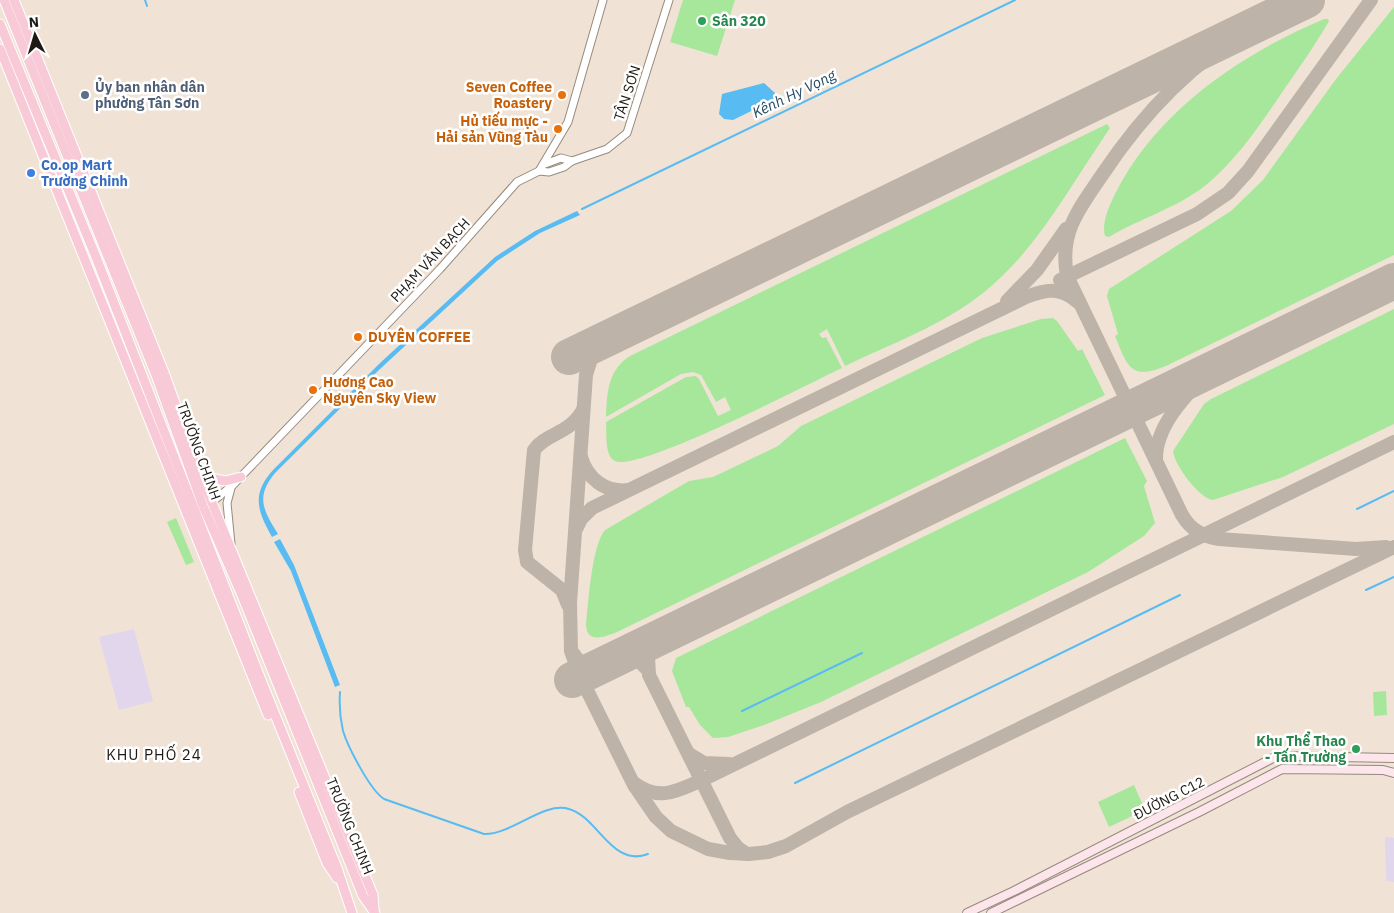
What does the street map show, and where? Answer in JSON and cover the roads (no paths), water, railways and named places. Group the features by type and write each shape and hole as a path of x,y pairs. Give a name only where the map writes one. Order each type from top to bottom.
{"main road":[{"name":"TRƯỜNG CHINH","path":"4,0 196,475 212,502 232,549 373,894 374,911"},
{"name":"TRƯỜNG CHINH","path":"14,0 165,375 196,475 203,506 241,593 364,896 374,911"},
{"name":"TRƯỜNG CHINH","path":"0,24 18,81 191,512 327,863 343,886 352,913"},
{"name":"TRƯỜNG CHINH","path":"0,49 18,81"},
{"path":"18,81 43,72"},
{"path":"196,475 226,481 241,477"},
{"path":"191,512 212,502"},
{"name":"ĐƯỜNG C12","path":"967,913 1022,887 1273,758 1282,756 1394,758"},
{"path":"1383,759 1394,762"},
{"name":"ĐƯỜNG C12","path":"992,913 1198,812 1282,768 1394,771"},
{"path":"322,795 326,780"}],"street":[{"name":"PHẠM VĂN BẠCH","path":"212,502 241,477 440,269 517,182 539,171 545,164 568,122 603,0"},
{"name":"TÂN SƠN","path":"539,171 549,172 564,167 572,161 607,149 627,133 669,0"},
{"name":"TÂN SƠN","path":"545,164 561,158 572,161"},
{"path":"232,549 227,503 233,485"}],"water":[{"path":"764,83 775,93 776,99 733,120 724,119 719,114 722,94"},
{"path":"577,211 580,215 540,233 497,261 380,369 276,472 265,488 263,496 268,518 278,534 272,537 260,510 259,494 262,486 274,469 379,364 495,257 535,231"},
{"path":"280,539 294,565 340,685 335,687 291,571 274,542"}],"waterway":[{"path":"145,0 147,6"},
{"name":"Kênh Hy Vọng","path":"582,209 1015,0"},
{"path":"1357,509 1394,491"},
{"path":"1366,590 1394,577"},
{"path":"795,783 1180,595"},
{"path":"742,711 862,653"},
{"path":"340,692 340,717 343,731 354,757 366,778 384,799 484,834 505,829 549,810 569,809 589,821 606,840 625,854 635,856 648,854"}],"place":[{"name":"Sân 320","path":"702,21"},
{"name":"Ủy ban nhân dân phường Tân Sơn","path":"85,95"},
{"name":"Seven Coffee Roastery","path":"562,95"},
{"name":"Hủ tiếu mực - Hải sản Vũng Tàu","path":"558,129"},
{"name":"Co.op Mart Trường Chinh","path":"31,173"},
{"name":"DUYÊN COFFEE","path":"358,337"},
{"name":"Hương Cao Nguyên Sky View","path":"313,390"},
{"name":"Khu Thể Thao - Tấn Trường","path":"1356,749"}],"district":[{"name":"KHU PHỐ 24","path":"154,755"}]}
